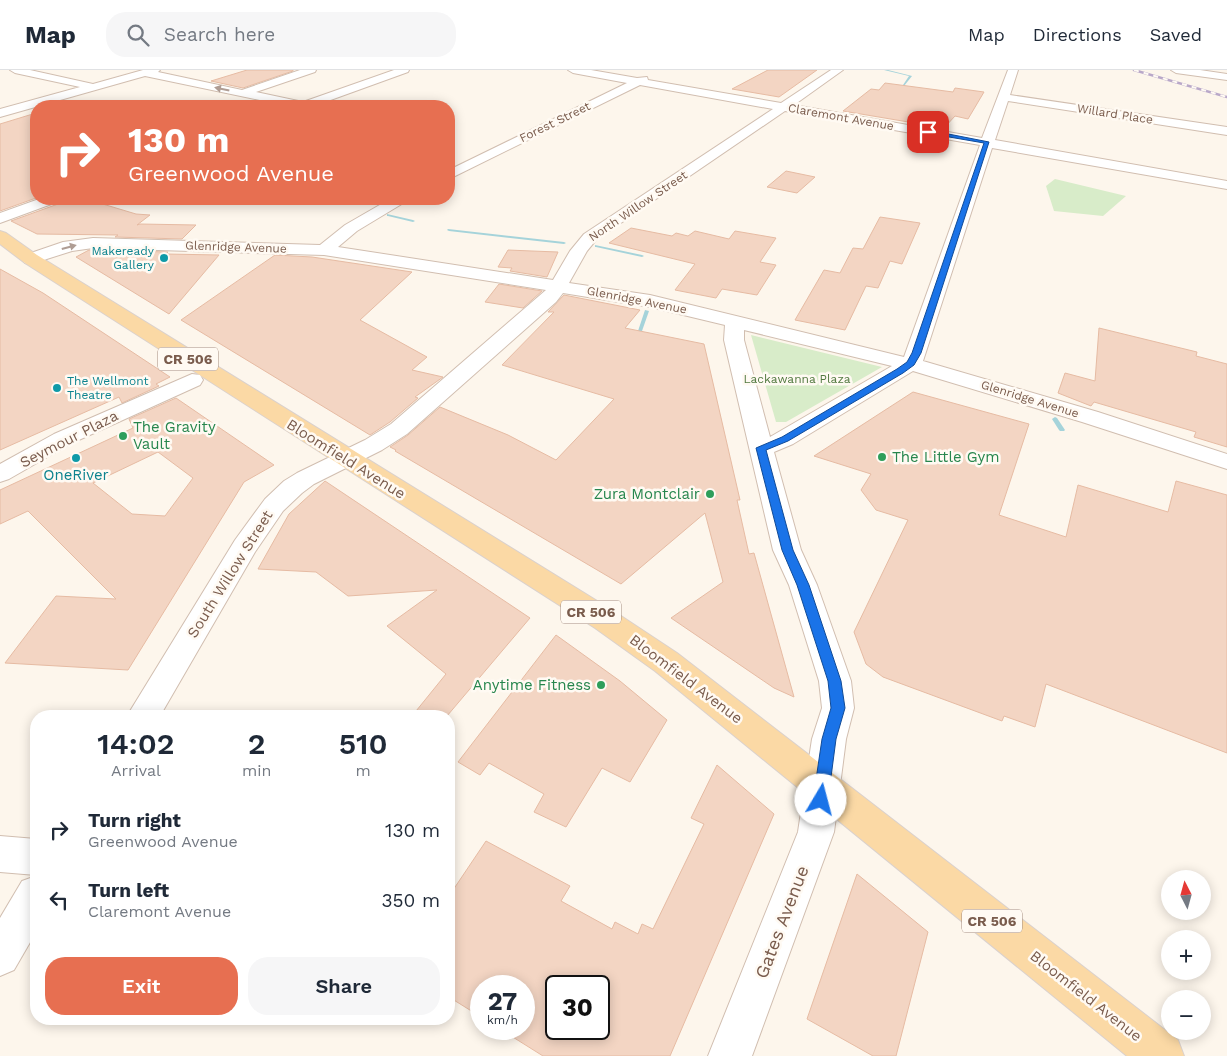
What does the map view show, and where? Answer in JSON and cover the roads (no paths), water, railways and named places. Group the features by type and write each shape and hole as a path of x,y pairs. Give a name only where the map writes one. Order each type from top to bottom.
{"main road":[{"name":"Bloomfield Avenue","path":"0,236 31,259 605,620 658,656 823,784 1162,1056"}],"street":[{"path":"15,70 92,87"},
{"path":"242,93 311,70"},
{"path":"321,100 404,70"},
{"name":"Claremont Avenue","path":"573,70 1227,185"},
{"name":"North Willow Street","path":"345,458 379,443 399,428 507,336 559,286 578,252 590,237 838,70"},
{"path":"761,448 785,439 911,364 918,349 1013,70"},
{"path":"1176,70 1227,77"},
{"path":"46,100 150,71 275,100"},
{"name":"Forest Street","path":"455,172 654,74"},
{"name":"Willard Place","path":"1003,97 1227,132"},
{"path":"0,113 30,105"},
{"path":"0,218 36,205"},
{"path":"324,250 351,228 390,205"},
{"name":"Glenridge Avenue","path":"31,259 68,246 93,243 324,250 650,301 911,364 1090,417 1227,462"},
{"path":"735,321 734,340 788,550 803,585 835,681 838,708 829,739 823,784"},
{"name":"Seymour Plaza","path":"0,474 62,439 192,380"},
{"name":"South Willow Street","path":"147,710 266,515 293,487 345,458"},
{"name":"Gates Avenue","path":"730,1056 816,832 823,784"},
{"path":"0,854 30,856"},
{"path":"0,956 30,905"}],"waterway":[{"path":"885,70 911,76 904,85"},
{"path":"388,215 413,221"},
{"path":"449,230 564,243"},
{"path":"596,246 642,256"},
{"path":"640,331 647,311"},
{"path":"1055,419 1062,430"}],"railway":[{"path":"1134,70 1227,97"}],"place":[{"name":"Makeready Gallery","path":"164,258"},
{"name":"The Wellmont Theatre","path":"57,388"},
{"name":"The Gravity Vault","path":"123,436"},
{"name":"The Little Gym","path":"882,457"},
{"name":"OneRiver","path":"76,458"},
{"name":"Zura Montclair","path":"710,494"},
{"name":"Anytime Fitness","path":"601,685"}],"park label":[{"name":"Lackawanna Plaza","path":"797,379"}]}
